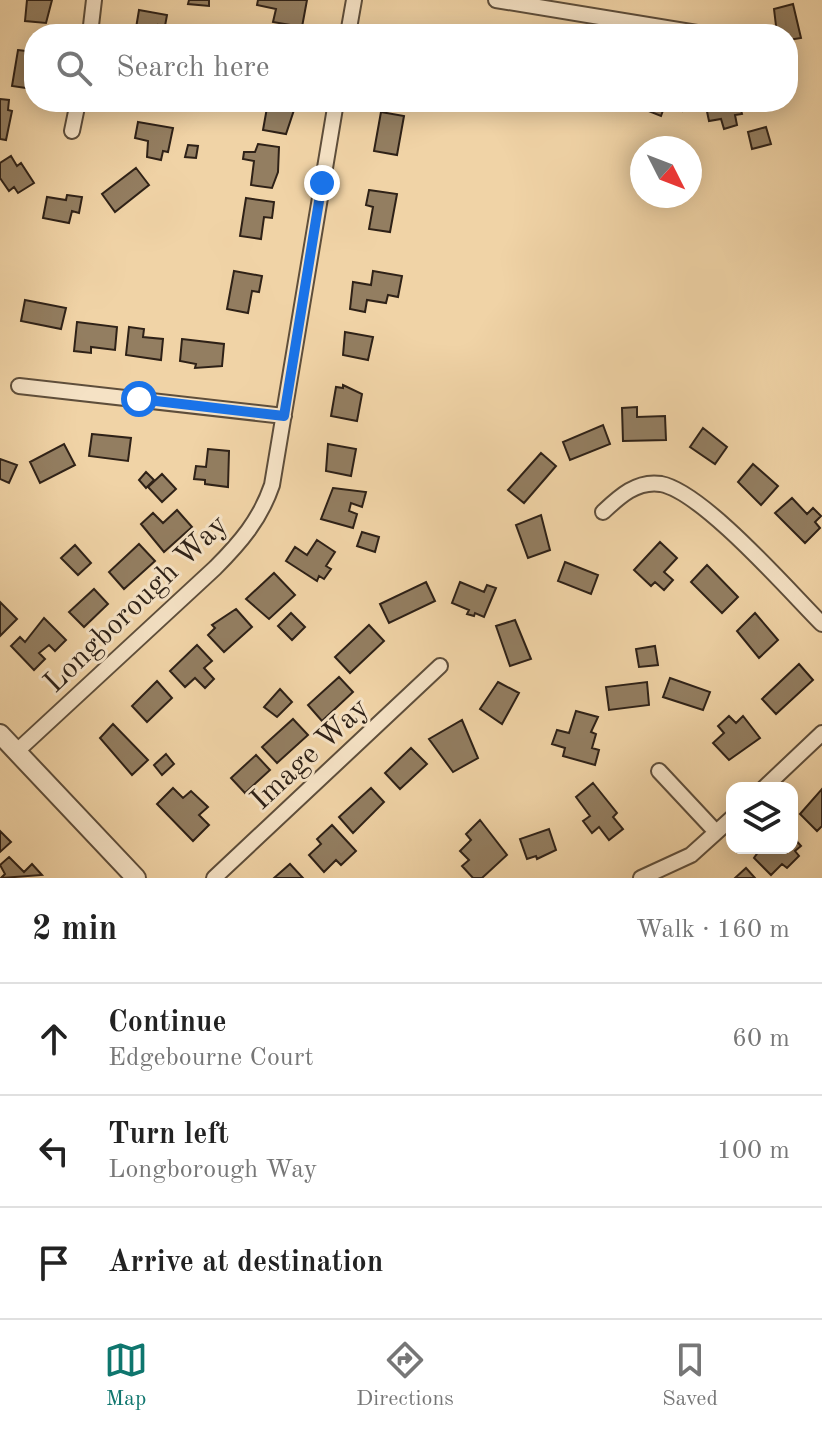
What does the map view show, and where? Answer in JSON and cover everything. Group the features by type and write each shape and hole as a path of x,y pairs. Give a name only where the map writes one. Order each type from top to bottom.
{"street":[{"path":"91,24 94,0"},
{"path":"350,24 354,0"},
{"path":"496,0 642,24"},
{"path":"72,131 76,112"},
{"name":"Longborough Way","path":"16,752 241,542 260,514 272,485 334,112"},
{"path":"19,386 284,416"},
{"path":"603,512 637,486 660,484 671,488 708,512 822,624"},
{"name":"Image Way","path":"214,878 440,666"},
{"path":"770,782 822,733"},
{"path":"0,734 136,878"},
{"path":"659,771 716,832"},
{"path":"641,878 677,863 726,823"}],"building":[{"path":"27,0 52,0 46,23 25,21"},
{"path":"189,0 209,0 209,6 188,4"},
{"path":"258,0 307,0 303,24 273,22 276,9 257,5"},
{"path":"793,4 798,24 776,24 774,9"},
{"path":"139,10 167,15 165,24 137,24"},
{"path":"18,50 24,51 24,88 12,86"},
{"path":"0,99 9,100 8,110 12,111 6,140 0,139"},
{"path":"266,112 293,112 286,134 263,130"},
{"path":"381,112 404,116 397,155 374,151"},
{"path":"707,112 742,114 735,115 737,125 724,129 721,119 709,121"},
{"path":"138,122 173,128 168,152 163,151 161,160 147,157 148,141 135,138"},
{"path":"766,127 771,144 752,149 748,132"},
{"path":"258,144 279,147 278,172 272,188 251,185 254,161 243,159 244,152 255,152"},
{"path":"188,145 198,146 196,158 185,157"},
{"path":"11,156 17,166 21,163 34,183 18,193 14,187 9,191 0,178 0,163"},
{"path":"136,168 149,185 115,212 102,194"},
{"path":"369,190 397,194 390,232 369,229 373,207 366,205"},
{"path":"67,195 82,197 79,213 72,211 69,223 43,218 47,197 66,200"},
{"path":"246,198 274,202 272,218 264,217 261,239 240,236"},
{"path":"234,271 262,276 259,292 252,291 248,313 227,309"},
{"path":"373,271 402,276 398,297 388,295 386,303 367,300 365,312 350,309 353,282 371,285"},
{"path":"25,300 66,308 61,329 21,321"},
{"path":"77,322 117,327 115,350 91,347 91,353 74,351"},
{"path":"129,327 144,329 143,337 163,339 161,360 126,355"},
{"path":"345,332 373,337 368,360 343,355"},
{"path":"182,339 224,344 222,366 195,368 196,364 180,361"},
{"path":"343,385 362,394 357,421 331,416 336,387 343,388"},
{"path":"637,407 637,417 665,416 666,440 623,441 622,408"},
{"path":"603,425 610,444 570,460 563,442"},
{"path":"703,428 727,447 715,464 690,447"},
{"path":"92,434 131,438 128,461 89,456"},
{"path":"64,444 75,465 40,483 30,462"},
{"path":"328,444 356,449 351,476 326,471"},
{"path":"208,449 229,451 228,487 194,479 196,466 206,467"},
{"path":"541,453 556,466 524,503 508,490"},
{"path":"0,459 17,465 9,483 0,479"},
{"path":"753,464 778,486 761,505 738,482"},
{"path":"146,472 154,480 146,488 139,480"},
{"path":"162,474 176,489 162,502 148,487"},
{"path":"333,488 366,492 362,507 351,503 349,511 357,514 353,528 321,519"},
{"path":"792,498 807,514 813,508 821,516 815,522 820,528 805,543 775,513"},
{"path":"177,510 192,527 164,552 141,524 153,513 163,523"},
{"path":"541,515 550,550 528,558 516,525"},
{"path":"362,532 379,537 375,552 357,546"},
{"path":"317,540 335,552 326,566 331,569 324,579 319,576 317,581 286,561 295,547 307,555"},
{"path":"660,542 677,558 664,572 673,580 664,590 655,582 651,586 634,570"},
{"path":"139,544 155,561 124,589 109,572"},
{"path":"75,545 91,563 78,575 61,558"},
{"path":"565,562 598,575 591,594 558,581"},
{"path":"707,565 738,597 722,613 691,582"},
{"path":"274,573 295,595 269,619 246,599"},
{"path":"426,582 435,601 389,623 380,604"},
{"path":"460,582 484,592 487,585 496,588 484,617 467,614 469,610 452,603"},
{"path":"94,589 108,604 84,627 69,612"},
{"path":"0,602 17,619 0,636"},
{"path":"236,609 252,627 224,652 208,635 215,628 212,625"},
{"path":"291,613 305,627 292,640 278,626"},
{"path":"755,613 778,640 759,658 737,631"},
{"path":"44,618 66,640 55,651 49,645 39,653 45,659 34,670 11,646 20,637 25,642"},
{"path":"515,620 531,659 510,666 496,626"},
{"path":"369,625 384,641 350,673 335,657"},
{"path":"197,645 212,661 204,668 214,679 205,688 195,678 185,687 170,671"},
{"path":"655,646 658,665 639,667 636,649"},
{"path":"799,664 813,680 776,714 762,699"},
{"path":"339,677 353,692 322,721 308,705"},
{"path":"670,678 710,692 703,710 663,697"},
{"path":"157,681 172,698 147,722 132,706"},
{"path":"498,682 519,693 502,724 480,709"},
{"path":"647,682 649,705 609,710 606,687"},
{"path":"280,689 292,702 277,717 264,707"},
{"path":"576,711 598,717 591,732 596,734 592,748 599,750 595,765 563,756 565,748 552,744 557,730 569,733"},
{"path":"729,716 736,723 743,716 760,738 729,760 713,743 724,733 718,726"},
{"path":"293,719 308,735 277,763 262,747"},
{"path":"462,720 478,758 453,772 429,739"},
{"path":"113,724 148,760 132,775 100,738"},
{"path":"411,748 427,764 400,789 385,773"},
{"path":"166,754 174,764 162,775 154,765"},
{"path":"256,755 270,770 245,793 231,778"},
{"path":"593,783 617,813 613,817 623,829 609,840 599,827 592,833 583,821 590,816 576,797"},
{"path":"173,788 183,798 191,791 208,807 199,815 209,825 193,841 157,804"},
{"path":"371,788 384,802 353,833 339,817"},
{"path":"822,789 822,826 817,831 800,814"},
{"path":"480,820 507,855 482,878 473,878 462,866 469,860 460,851 471,840 466,834"},
{"path":"332,825 356,851 341,865 336,860 324,872 309,855 321,844 317,839"},
{"path":"549,829 556,850 537,859 536,856 527,859 520,839"},
{"path":"0,831 11,842 0,852"},
{"path":"757,854 799,856 787,868 782,864 771,875 754,858"},
{"path":"9,857 24,872 32,864 42,875 1,878 5,874 0,865"},
{"path":"290,864 303,878 274,878"},
{"path":"746,868 755,878 735,878"}],"route":[{"path":"139,399 284,416 322,183"}]}
